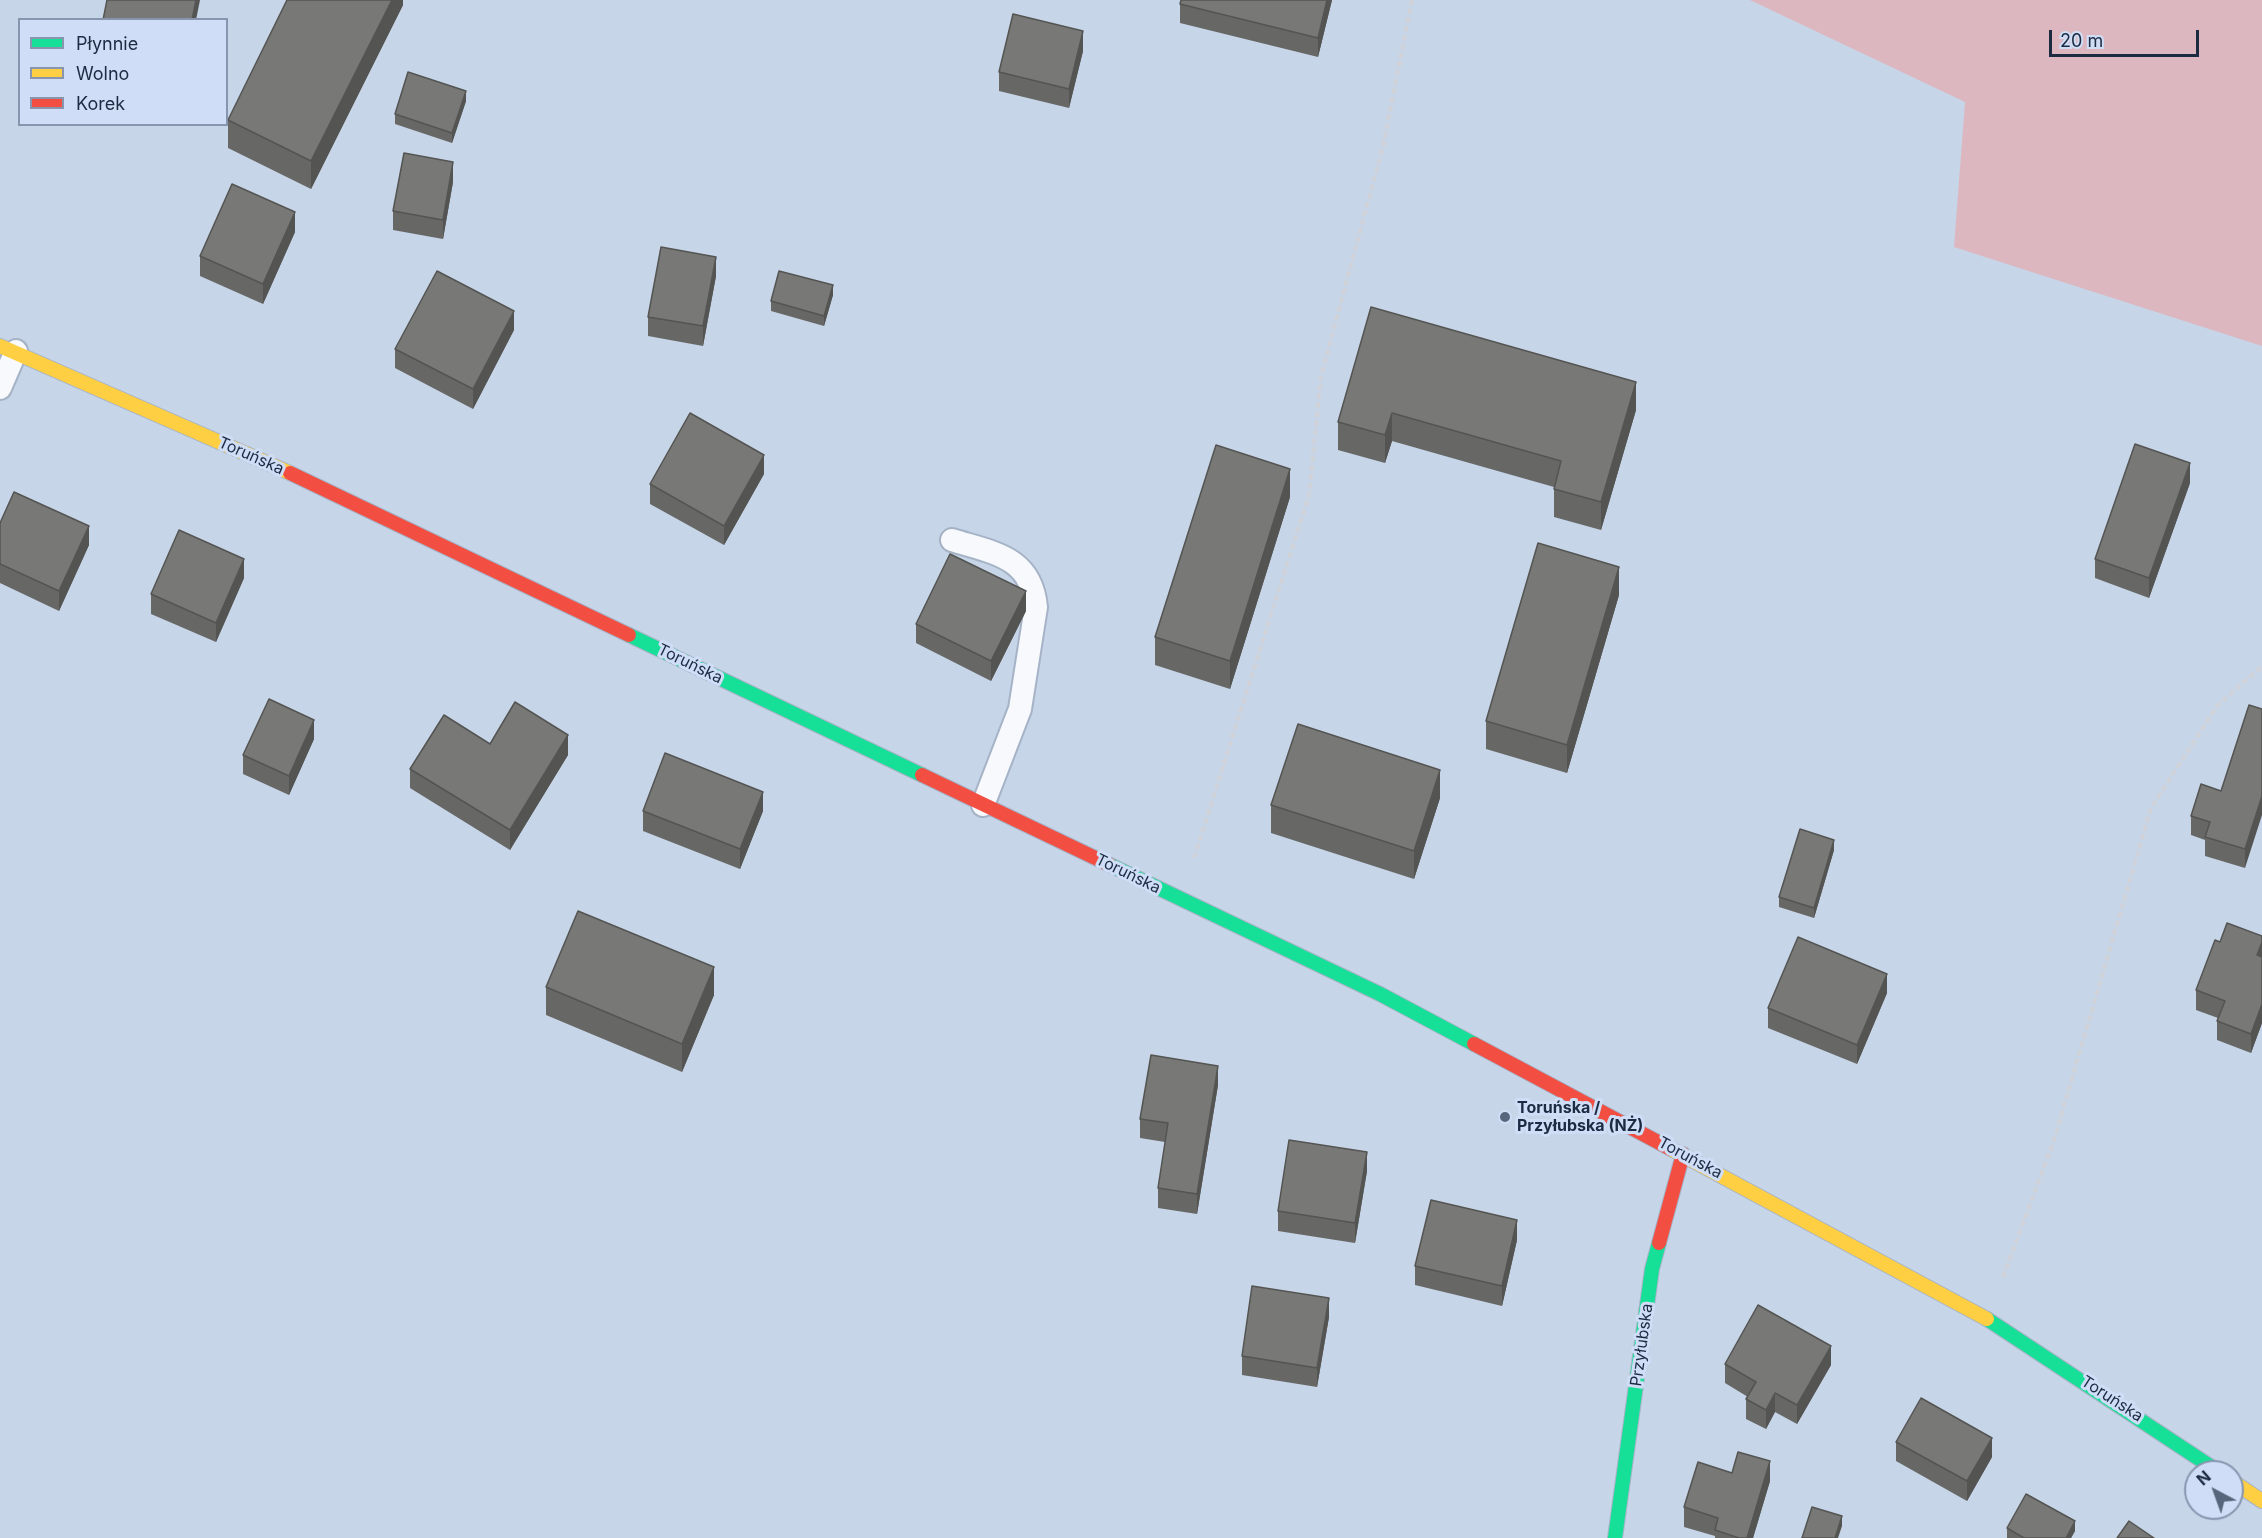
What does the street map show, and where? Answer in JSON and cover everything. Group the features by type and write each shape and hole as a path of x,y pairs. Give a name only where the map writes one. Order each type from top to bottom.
{"street":[{"name":"Toruńska","path":"8,349 296,477 1380,994 1988,1319 2202,1460"},
{"name":"Przyłubska","path":"1615,1538 1653,1269 1683,1154"},
{"path":"2244,1488 2262,1501"}],"lane":[{"path":"0,388 8,349"},
{"path":"952,540 1012,561 1023,570 1034,591 1036,607 1020,710 983,805"}],"path":[{"path":"1181,899 1309,495 1321,376 1383,146 1412,0"},
{"path":"1988,1319 2054,1140 2151,808 2217,706 2262,666"}],"shaded area":[{"path":"1750,0 2262,0 2262,346 1954,247 1965,102"}],"building":[{"path":"107,0 196,0 192,18 103,18"},
{"path":"287,0 392,0 311,161 228,120"},
{"path":"1181,0 1327,0 1318,38 1180,4"},
{"path":"1013,14 1083,31 1069,89 999,72"},
{"path":"408,72 466,91 452,133 395,114"},
{"path":"404,153 453,162 443,220 393,211"},
{"path":"232,184 295,212 263,284 200,256"},
{"path":"661,247 716,257 703,326 648,317"},
{"path":"437,271 514,311 473,389 395,349"},
{"path":"779,271 833,285 824,316 771,301"},
{"path":"1371,307 1636,382 1601,502 1554,489 1561,461 1392,413 1385,435 1338,422"},
{"path":"690,413 764,455 724,526 650,484"},
{"path":"2135,444 2190,463 2149,578 2095,559"},
{"path":"1216,445 1290,469 1230,661 1155,637"},
{"path":"14,492 89,526 59,591 0,564 0,523"},
{"path":"179,530 244,559 216,623 151,594"},
{"path":"1538,543 1619,567 1567,745 1486,721"},
{"path":"950,554 1026,591 991,661 916,624"},
{"path":"269,699 314,720 289,776 243,755"},
{"path":"515,702 568,735 510,830 410,769 444,715 490,744"},
{"path":"2249,705 2262,709 2262,796 2245,849 2205,837 2210,822 2191,816 2201,784 2221,791"},
{"path":"1298,724 1440,770 1414,851 1271,805"},
{"path":"665,753 763,792 740,849 643,811"},
{"path":"1800,829 1834,840 1814,908 1779,897"},
{"path":"578,911 714,967 682,1044 546,987"},
{"path":"2227,923 2262,936 2257,955 2262,957 2262,1004 2251,1034 2217,1021 2225,1001 2196,990 2215,940 2220,942"},
{"path":"1798,937 1887,974 1857,1045 1768,1008"},
{"path":"1151,1055 1218,1066 1197,1194 1158,1188 1168,1123 1140,1119"},
{"path":"1289,1140 1367,1152 1355,1223 1278,1211"},
{"path":"1431,1200 1517,1220 1502,1286 1415,1266"},
{"path":"1252,1286 1329,1298 1317,1368 1242,1356"},
{"path":"1758,1305 1831,1346 1797,1405 1775,1393 1766,1410 1746,1399 1756,1382 1725,1364"},
{"path":"1921,1398 1992,1438 1967,1481 1896,1442"},
{"path":"1738,1452 1770,1461 1747,1538 1739,1538 1715,1530 1718,1518 1684,1507 1698,1462 1732,1473"},
{"path":"2026,1494 2075,1521 2066,1538 2024,1538 2007,1528"},
{"path":"1812,1507 1842,1516 1835,1538 1802,1538"},
{"path":"2129,1521 2154,1538 2117,1538"}],"traffic: fast":[{"path":"629,635 922,775"},
{"path":"1110,865 1380,994 1474,1044"},
{"path":"1615,1538 1652,1269 1659,1243"},
{"path":"1987,1319 2201,1460"}],"traffic: slow":[{"path":"0,346 290,473"},
{"path":"1671,1149 1987,1319"},
{"path":"2244,1489 2262,1501"}],"traffic: jam":[{"path":"290,473 629,635"},
{"path":"922,775 1110,865"},
{"path":"1474,1044 1671,1149"},
{"path":"1659,1243 1683,1154"}],"place":[{"name":"Toruńska / Przyłubska (NŻ)","path":"1505,1117"}]}
